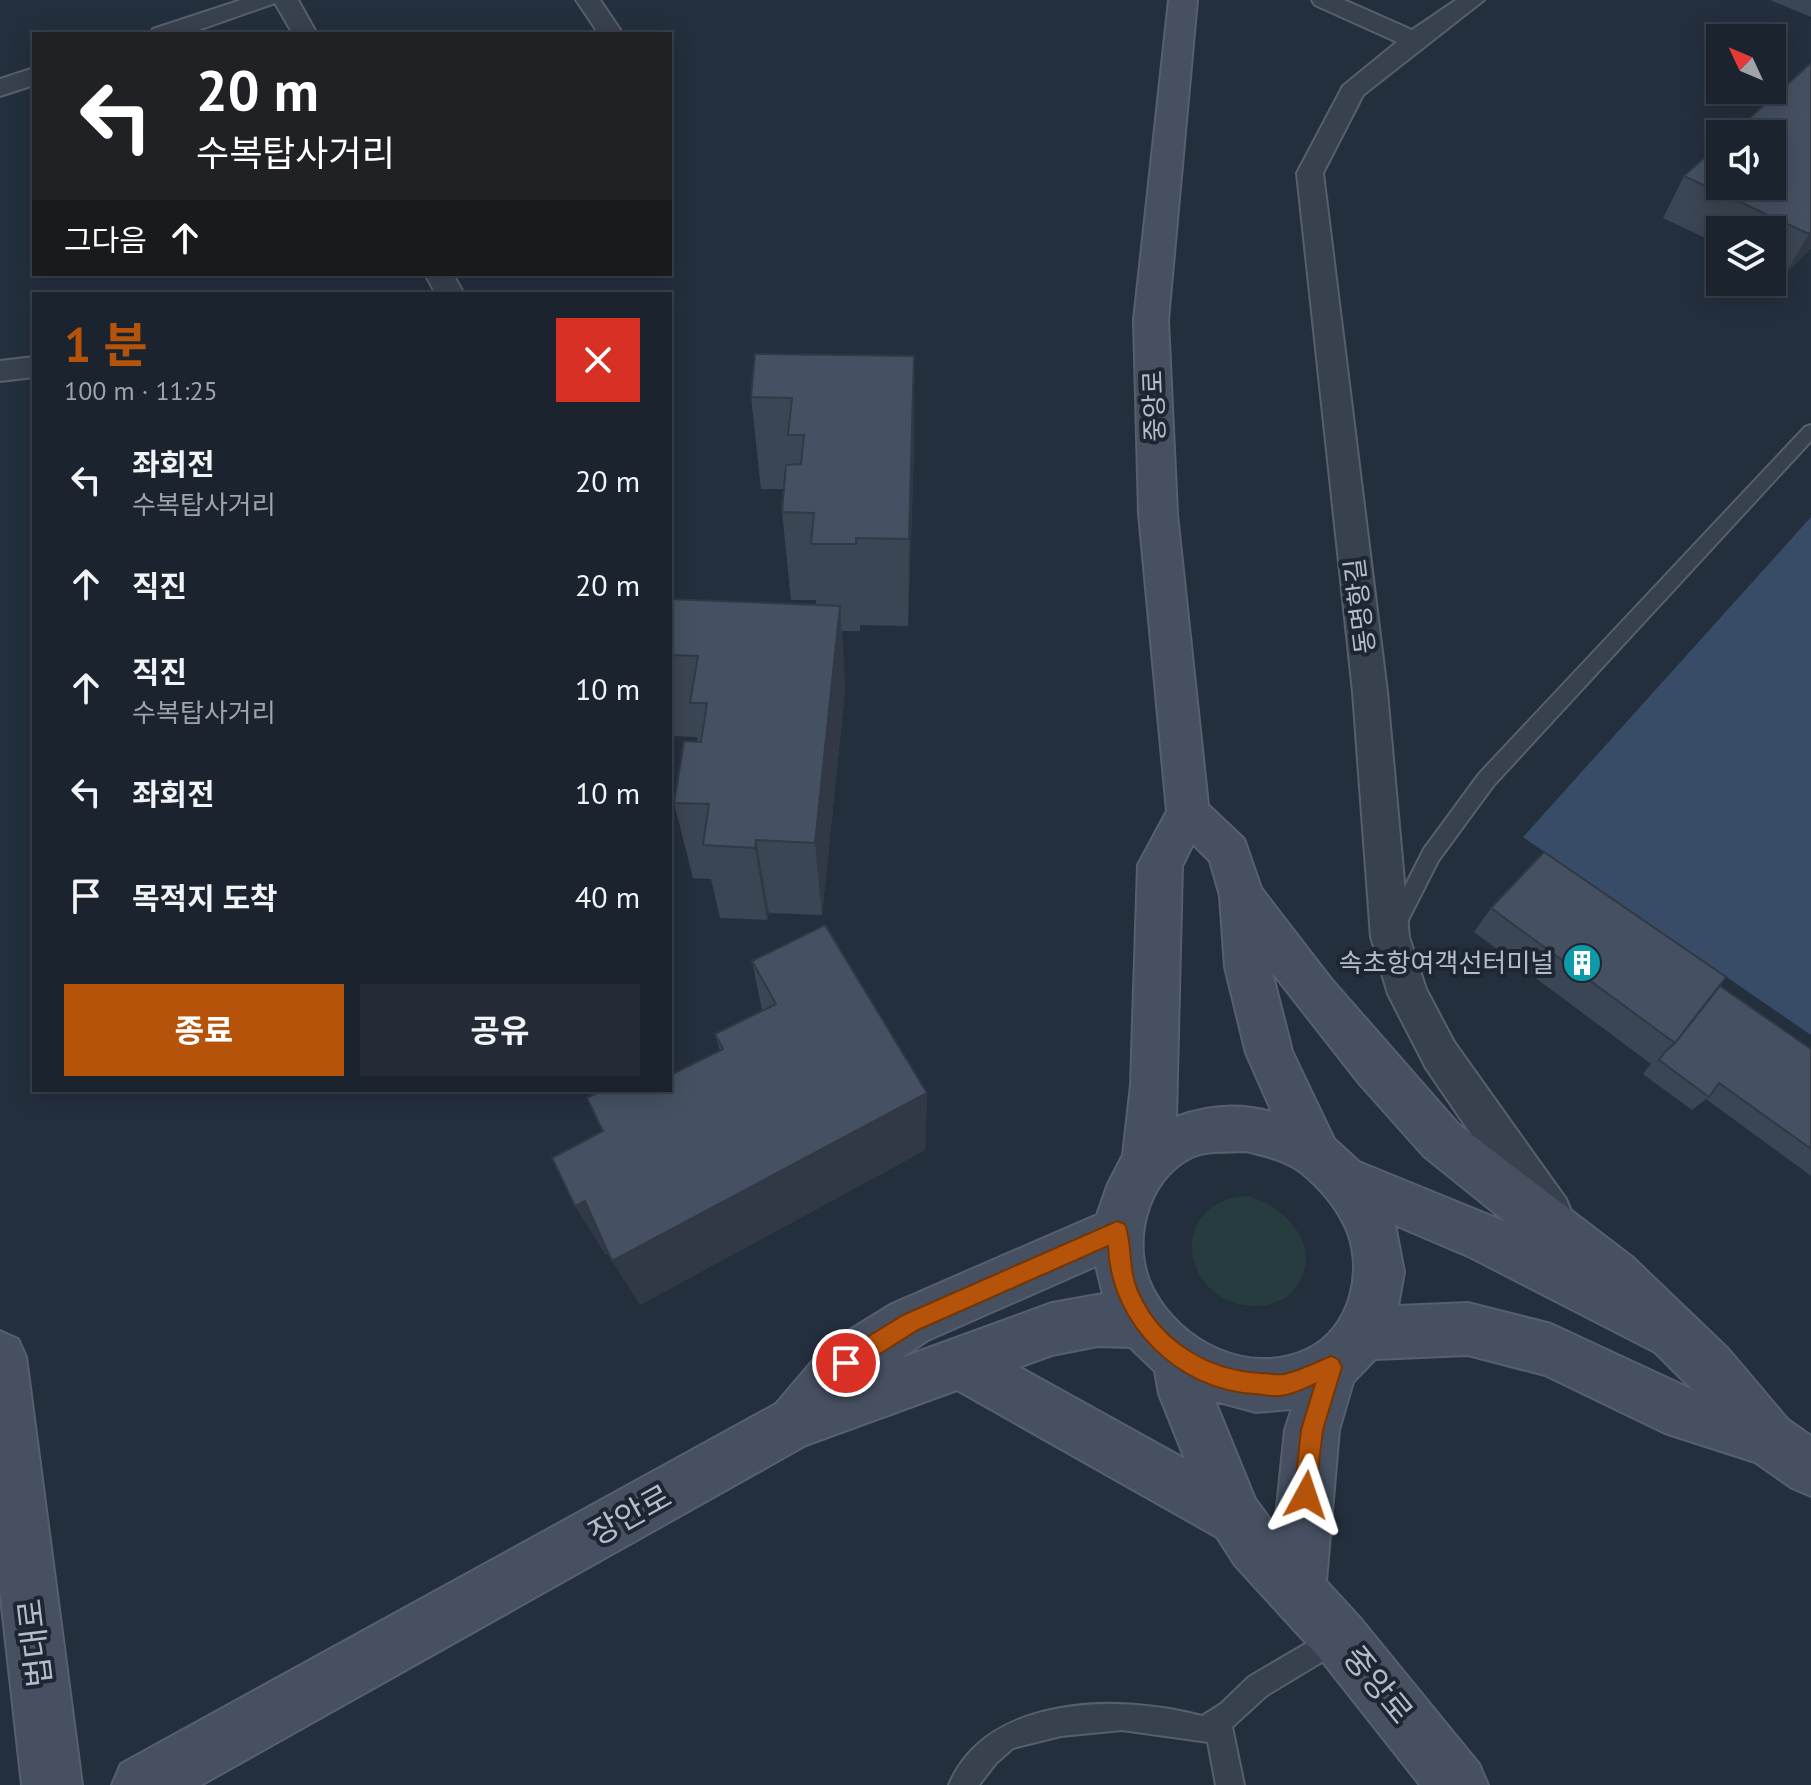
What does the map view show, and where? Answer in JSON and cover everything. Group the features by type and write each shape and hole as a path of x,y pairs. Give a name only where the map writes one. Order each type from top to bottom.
{"street":[{"path":"168,32 265,0"},
{"path":"286,0 304,32"},
{"path":"588,0 610,32"},
{"name":"중앙로","path":"1183,0 1151,320 1158,514 1188,812"},
{"path":"1324,0 1414,40"},
{"name":"동명항길","path":"1472,0 1414,40 1352,91 1310,173 1370,692 1390,937 1408,994 1440,1055 1564,1233"},
{"path":"0,88 32,77"},
{"path":"0,371 32,367"},
{"path":"1147,1163 1155,1085 1160,865 1188,812 1229,852 1242,896 1248,967 1269,1053 1331,1168 1368,1216 1379,1256 1377,1297 1347,1350 1312,1430 1297,1587"},
{"path":"1242,896 1315,994 1441,1140 1614,1275 1709,1368 1769,1439 1811,1469"},
{"path":"1236,1518 1162,1342 1128,1295 1122,1274 1117,1231 1126,1194 1147,1163 1175,1142 1209,1129 1246,1128 1283,1136 1331,1168 1488,1239 1673,1334"},
{"path":"792,1424 846,1363 910,1322 1117,1231"},
{"name":"장안로","path":"142,1785 792,1424 1052,1329 1095,1319 1127,1319 1162,1342"},
{"path":"1162,1342 1230,1382 1284,1385 1347,1350 1468,1329 1551,1350 1684,1414 1769,1439"},
{"name":"법대로","path":"0,1357 52,1785"},
{"path":"960,1363 1236,1518"},
{"name":"중앙로","path":"1236,1518 1255,1545 1297,1587 1339,1637 1458,1785"}],"lane":[{"path":"1390,937 1431,855 1486,780 1811,431"},
{"path":"963,1785 1004,1739 1072,1720 1124,1716 1173,1721 1204,1730 1230,1713 1258,1686 1339,1637"},
{"path":"1217,1721 1230,1785"}],"green space":[{"path":"1247,1196 1262,1201 1289,1220 1304,1247 1306,1262 1302,1277 1292,1292 1279,1301 1262,1306 1228,1300 1209,1288 1197,1271 1192,1251 1194,1232 1203,1215 1221,1202"}],"water":[{"path":"1811,517 1811,1035 1523,837"}],"building":[{"path":"1811,63 1809,234 1786,223 1786,216 1770,216 1736,200 1786,200 1786,120 1748,120 1765,104 1786,104 1786,85"},
{"path":"1706,156 1706,186 1684,176"},
{"path":"755,354 914,356 909,539 856,538 856,544 811,544 814,513 782,512 786,465 801,464 804,435 788,435 792,398 751,397"},
{"path":"672,599 840,606 815,843 756,840 755,848 703,845 709,804 674,803 684,741 701,742 707,703 690,703 698,656 672,655"},
{"path":"1544,852 1726,977 1675,1043 1491,908"},
{"path":"825,925 927,1093 612,1261 585,1201 575,1206 552,1158 603,1131 587,1098 599,1092 672,1092 672,1072 723,1049 715,1034 776,1004 752,961"},
{"path":"1720,986 1811,1049 1811,1149 1719,1083 1709,1097 1659,1060"}],"place":[{"name":"속초항여객선터미널","path":"1582,963"}],"route":[{"path":"846,1363 910,1322 1117,1231 1119,1263 1128,1295 1145,1324 1180,1359 1230,1382 1284,1385 1331,1367 1312,1430 1306,1495"}]}
